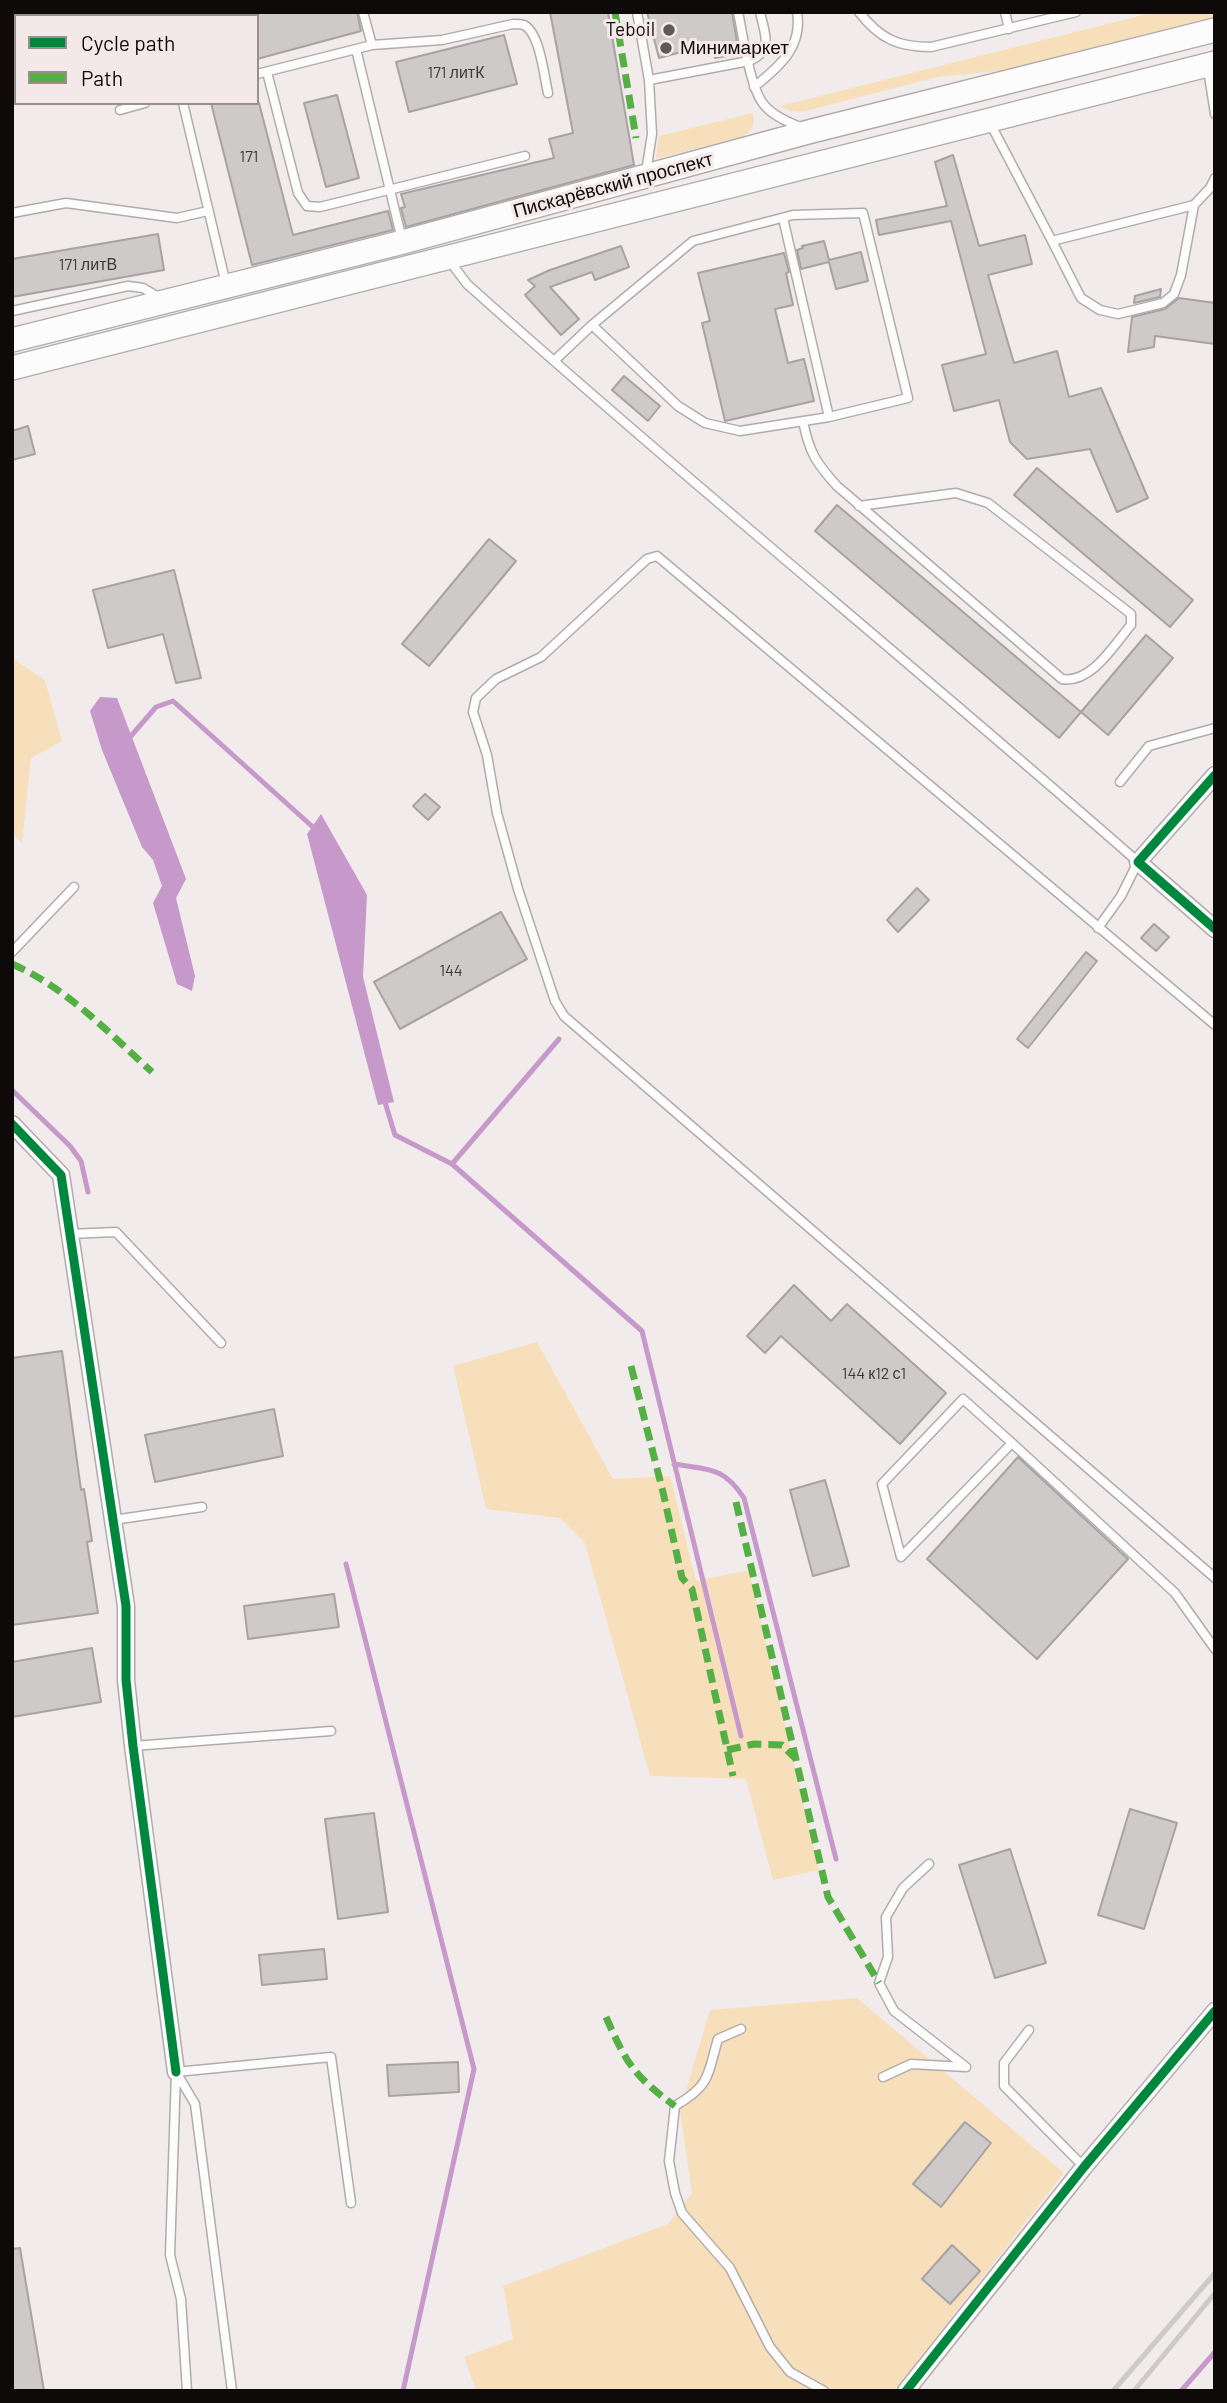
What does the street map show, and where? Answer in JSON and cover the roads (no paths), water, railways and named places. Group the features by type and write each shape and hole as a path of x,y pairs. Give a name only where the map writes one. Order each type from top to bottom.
{"main road":[{"name":"Пискарёвский проспект","path":"12,340 402,242 811,131 1215,30"},
{"name":"Пискарёвский проспект","path":"12,368 1213,64"}],"street":[{"path":"1215,775 1138,862 1215,929"},
{"path":"12,1124 61,1175 126,1606 126,1679 133,1746 176,2072"},
{"path":"906,2391 1084,2166 1215,2011"}],"lane":[{"path":"363,12 372,44"},
{"path":"637,12 649,80 652,134 646,176"},
{"path":"738,12 754,87 764,105 782,119 811,131"},
{"path":"649,80 749,61 761,56 767,45 760,12"},
{"path":"754,87 778,67 792,50 799,27 797,12"},
{"path":"859,12 870,27 888,40 909,47 931,47 1076,12"},
{"path":"1005,12 1009,29"},
{"path":"259,74 372,44 442,40 502,25 524,25 538,45 548,93"},
{"path":"356,49 402,242"},
{"path":"1213,64 1209,76 1215,114"},
{"path":"267,72 298,193 306,206 320,208 525,156"},
{"path":"120,110 138,105"},
{"path":"183,105 226,286"},
{"path":"989,121 1082,298 1100,310 1118,314 1163,303 1174,294 1181,275 1194,205"},
{"path":"1052,241 1194,205 1213,191 1215,178"},
{"path":"12,213 66,203 177,218 208,211"},
{"path":"554,361 592,325 694,242 793,215 863,213 908,398 829,417 740,431 705,423 678,406 592,325"},
{"path":"783,218 829,417"},
{"path":"450,256 467,284 554,361 1138,862 1121,896 1098,928"},
{"path":"12,311 128,286 143,288 165,302"},
{"path":"803,421 808,448 817,464 836,486 859,506 1062,678 1072,681 1089,673 1131,625 1131,614 988,503 956,493 859,506"},
{"path":"1215,1025 657,556 647,559 541,657 496,679 476,698 473,712 487,755 497,813 511,864 555,1001 564,1016 1215,1578"},
{"path":"1120,782 1149,746 1215,728"},
{"path":"12,952 74,887"},
{"path":"69,1234 116,1232 221,1343"},
{"path":"1012,1443 901,1558 882,1484 962,1399 1012,1443 1175,1593 1215,1649"},
{"path":"113,1520 202,1507"},
{"path":"133,1746 331,1731"},
{"path":"883,2077 911,2064 966,2067 894,2011 880,1983 888,1957 886,1917 903,1888 929,1864"},
{"path":"741,2029 718,2039 705,2082 697,2093 676,2106 669,2161 675,2193 682,2213 730,2268 770,2347 790,2372 824,2391"},
{"path":"1029,2031 1004,2063 1004,2086 1019,2104 1084,2166"},
{"path":"176,2072 331,2057 351,2203"},
{"path":"176,2072 170,2255 181,2300 187,2391"},
{"path":"176,2072 195,2104 232,2391"}],"waterway":[{"path":"131,736 156,707 173,701 315,829"},
{"path":"559,1039 452,1164 642,1331 741,1736"},
{"path":"12,1090 70,1146 81,1161 88,1192"},
{"path":"384,1099 395,1135 452,1164"},
{"path":"674,1464 714,1471 729,1480 744,1498 836,1859"},
{"path":"346,1564 474,2069 403,2391"},
{"path":"1181,2391 1215,2352"}],"railway":[{"path":"1113,2391 1215,2273"},
{"path":"1134,2391 1215,2293"}],"place":[{"name":"Teboil","path":"669,30"},
{"name":"Минимаркет","path":"666,48"}]}
